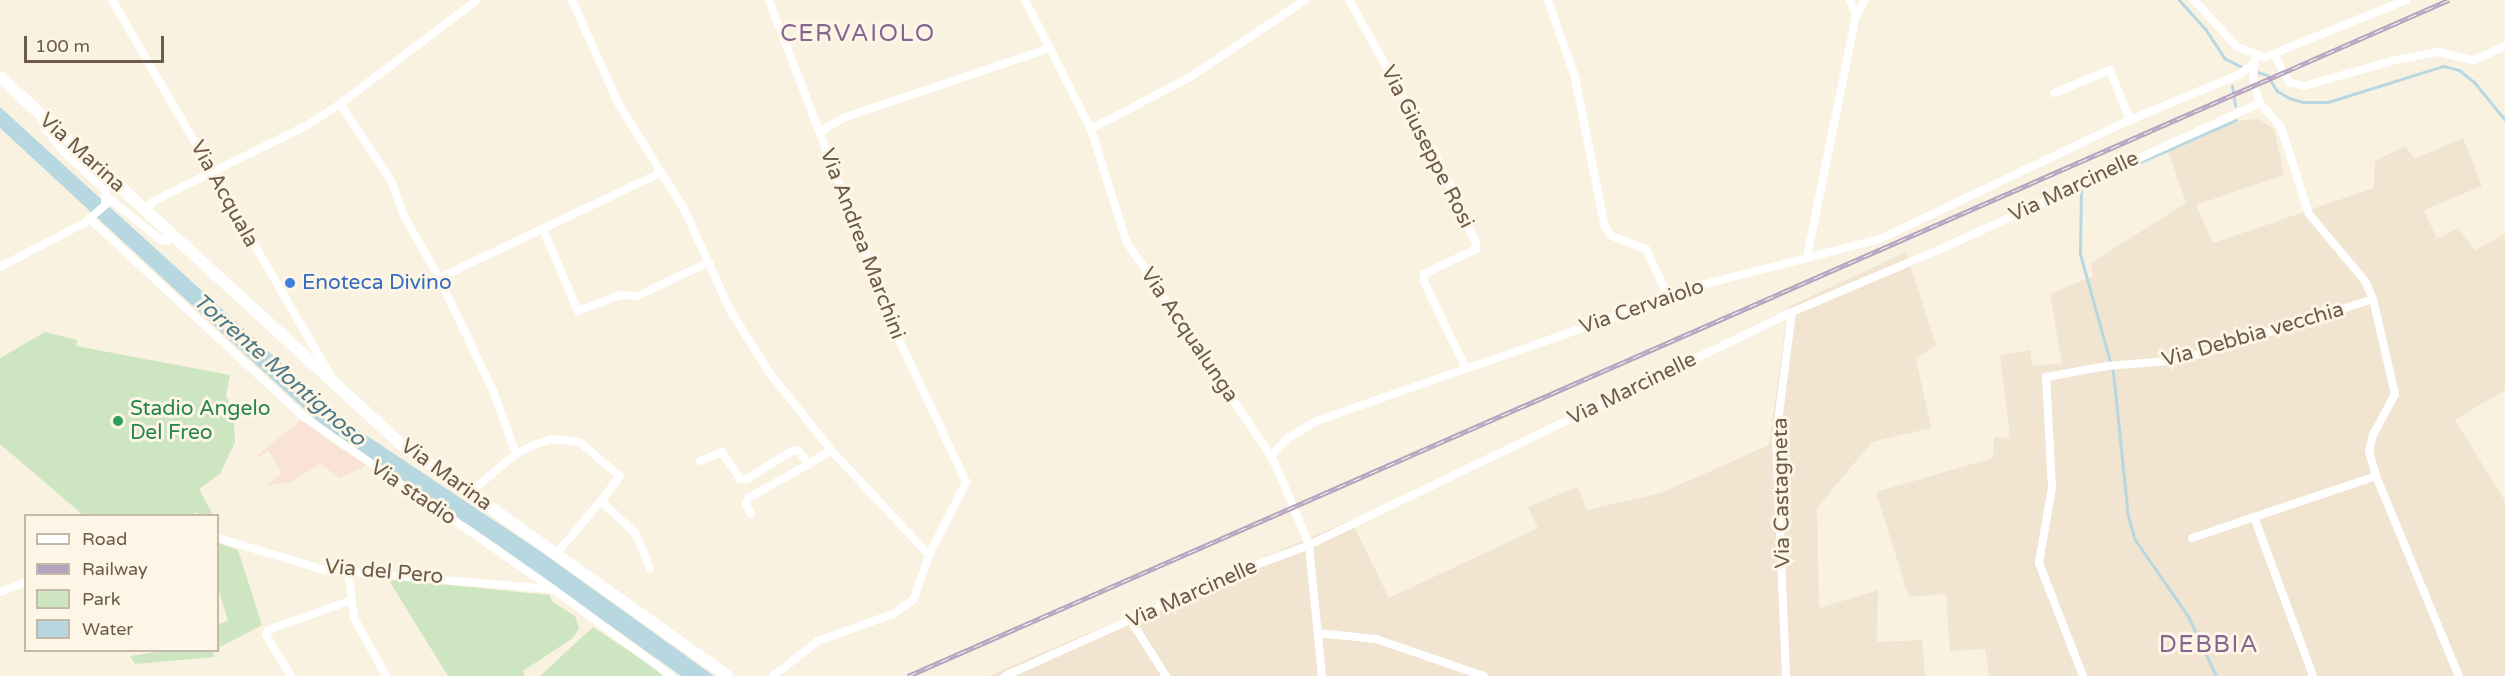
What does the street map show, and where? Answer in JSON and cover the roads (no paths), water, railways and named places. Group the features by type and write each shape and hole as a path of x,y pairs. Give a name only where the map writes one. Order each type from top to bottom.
{"main road":[{"name":"Via Marina","path":"0,77 336,387 401,444 727,676"}],"street":[{"name":"Via Acquala","path":"112,0 336,387"},
{"path":"145,210 154,201 210,171 306,126 340,104 477,0"},
{"path":"572,0 618,103 684,208 730,310 768,372 831,450 929,555 921,586 904,608 818,641 773,676"},
{"name":"Via Andrea Marchini","path":"770,0 896,333 966,482 929,555"},
{"name":"Via Acqualunga","path":"1025,0 1092,129 1126,241 1271,456 1283,482 1309,545 1322,676"},
{"path":"1092,129 1190,77 1305,0"},
{"name":"Via Giuseppe Rosi","path":"1349,0 1437,157 1476,243 1476,249 1424,273 1424,282 1466,368"},
{"path":"1548,0 1575,77 1605,226 1612,236 1646,249 1667,294"},
{"path":"1850,0 1856,15"},
{"path":"1807,258 1856,15 1866,0"},
{"path":"2194,0 2237,47 2255,60 2275,56 2406,0"},
{"path":"2275,56 2289,82 2304,87 2396,60 2438,52 2474,60 2505,46"},
{"path":"820,132 863,111 1050,48"},
{"path":"2255,60 2253,80 2260,103 2281,127 2309,214 2366,282 2373,299 2395,394 2369,443 2376,476 2459,676"},
{"name":"Via Cervaiolo","path":"1271,456 1288,438 1316,421 1641,308 1667,294 1880,239 2130,120 2238,75 2255,60"},
{"path":"2054,93 2110,70 2130,120"},
{"name":"Via Marcinelle","path":"1005,676 1232,574 1309,545 1792,312 1943,248 2260,103"},
{"path":"340,104 392,182 403,214 439,278 494,393 516,454"},
{"path":"0,267 92,218 105,203 106,191 63,151 45,128 41,115"},
{"path":"439,278 660,173"},
{"path":"105,203 116,201 161,240 168,241 173,236"},
{"name":"Via stadio","path":"92,218 304,417 554,589 671,676"},
{"path":"543,229 578,312 620,295 637,296 709,262"},
{"name":"Via Debbia vecchia","path":"2083,676 2039,564 2053,476 2046,376 2110,366 2180,360 2373,299"},
{"name":"Via Castagneta","path":"1786,676 1776,438 1792,312"},
{"path":"470,492 516,454 553,439 579,442 620,476 556,554"},
{"path":"700,461 722,452 740,479 747,479 792,451 798,450 809,464"},
{"path":"751,514 746,504 748,498 831,450"},
{"path":"2192,538 2376,476"},
{"path":"601,501 636,534 650,568"},
{"path":"2254,517 2313,676"},
{"name":"Via del Pero","path":"219,538 325,570 348,569 554,589"},
{"path":"348,569 354,618 386,676"},
{"path":"0,592 24,583"},
{"path":"291,676 266,635 268,630 352,600"},
{"path":"1131,621 1166,676"},
{"path":"1318,633 1376,639 1484,676"}],"water":[{"name":"Torrente Montignoso","path":"0,107 345,421 540,551 714,676 681,676 492,541 328,431 0,128"}],"waterway":[{"path":"2179,0 2206,30 2224,58 2244,68"},
{"path":"2257,72 2267,75 2277,91 2289,98 2303,102 2328,102 2443,66 2459,70 2474,82 2505,120"},
{"path":"2232,86 2235,106"},
{"path":"2136,164 2236,120"},
{"path":"2081,188 2080,254 2113,372 2128,516 2135,540 2188,616 2216,676"}],"railway":[{"path":"908,676 2449,0"}],"place":[{"name":"Enoteca Divino","path":"290,283"},
{"name":"Stadio Angelo Del Freo","path":"118,421"}],"district":[{"name":"CERVAIOLO","path":"858,34"},
{"name":"DEBBIA","path":"2209,645"}]}
